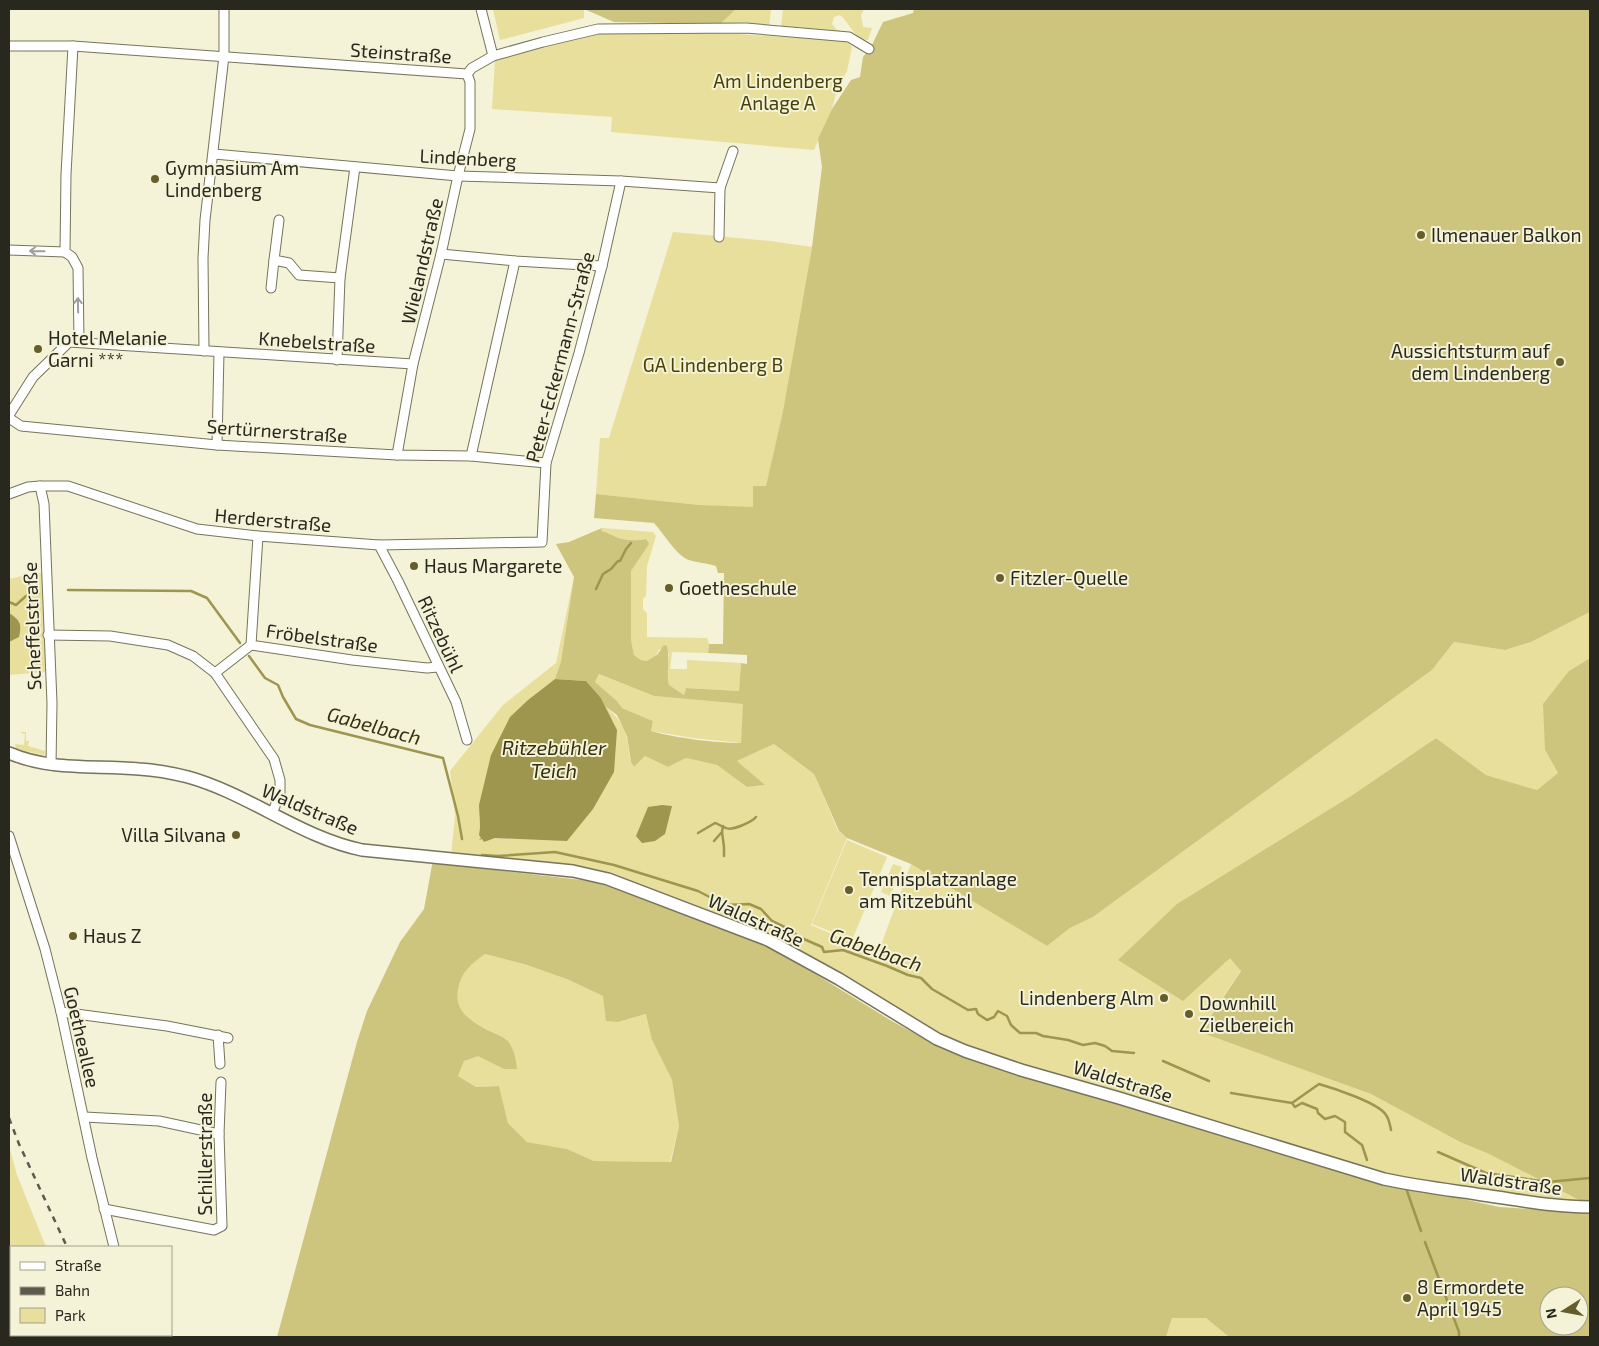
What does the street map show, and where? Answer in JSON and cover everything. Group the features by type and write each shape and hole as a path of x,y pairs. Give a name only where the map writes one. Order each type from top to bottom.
{"street":[{"path":"204,351 203,258 205,220 224,56 224,9"},
{"path":"481,9 493,56"},
{"name":"Steinstraße","path":"9,46 73,46 467,74 472,68 493,56 598,29 746,28 848,37 869,49"},
{"path":"65,252 66,174 73,46"},
{"name":"Wielandstraße","path":"397,455 413,364 470,129 470,82 467,74"},
{"path":"719,237 720,188 733,151"},
{"name":"Lindenberg","path":"214,154 458,176 620,181 720,188"},
{"path":"337,360 340,278 355,167"},
{"name":"Peter-Eckermann-Straße","path":"542,542 546,463 579,353 602,266 620,181"},
{"path":"271,288 279,220"},
{"path":"9,250 65,252 72,257 78,268 79,342 70,342 33,377 9,417"},
{"path":"441,254 602,266"},
{"path":"274,260 290,263 299,275 340,278"},
{"path":"471,456 515,261"},
{"name":"Knebelstraße","path":"79,342 413,364"},
{"path":"217,444 219,352"},
{"name":"Sertürnerstraße","path":"9,417 21,426 217,444 397,455 471,456 546,463"},
{"name":"Scheffelstraße","path":"40,486 44,504 52,703 51,765"},
{"name":"Herderstraße","path":"9,494 28,487 68,486 197,529 258,536 379,545 542,542"},
{"name":"Fröbelstraße","path":"258,536 251,645 352,660 438,668"},
{"name":"Ritzebühl","path":"379,545 456,702 467,740"},
{"path":"48,635 110,636 168,645 193,656 215,673 274,759 280,780 280,793 272,814"},
{"path":"215,673 251,645"},
{"name":"Waldstraße","path":"9,753 38,763 51,765 140,768 189,778 227,792 326,840 362,850 573,871 608,879 768,940 839,979 937,1039 1002,1064 1384,1179 1563,1207 1590,1207"},
{"name":"Goetheallee","path":"9,836 45,949 114,1246"},
{"path":"61,1012 228,1038"},
{"path":"218,1035 220,1064"},
{"name":"Schillerstraße","path":"104,1209 214,1230 222,1226 219,1134 221,1082"},
{"path":"85,1118 160,1121 219,1134"}],"green space":[{"path":"493,9 584,9 584,18 500,40"},
{"path":"736,9 771,9 769,27 745,22 720,24"},
{"path":"783,9 864,9 861,15 863,27 872,28 868,40 862,40 840,15 834,17 832,24 836,29 844,32 781,28"},
{"name":"Am Lindenberg Anlage A","path":"598,32 737,34 830,40 847,42 852,47 847,71 837,90 832,109 814,150 611,132 612,117 492,109 495,59"},
{"name":"GA Lindenberg B","path":"673,232 812,247 783,411 766,487 753,486 753,508 699,505 596,494 600,438 609,438"},
{"path":"602,528 653,532 656,536 647,566 646,596 643,599 643,609 647,613 647,637 707,638 709,644 708,653 672,652 670,669 687,669 687,660 741,663 739,691 686,688 684,695 669,685 667,669 669,654 659,649 656,656 647,661 641,660 634,655 631,640 631,571 643,552 646,539 624,539 600,531"},
{"path":"42,573 45,672 9,675 9,579"},
{"path":"574,577 561,661 555,679 528,700 479,816 479,835 484,842 495,838 518,839 617,730 605,706 622,727 627,739 630,760 634,767 645,756 668,767 686,758 717,765 747,787 764,785 737,761 774,744 814,774 838,831 847,838 811,925 867,949 881,945 911,864 1047,946 1070,928 1093,917 1432,670 1454,642 1505,650 1531,642 1590,612 1590,658 1569,671 1545,750 1558,773 1537,790 1486,775 1436,738 1351,796 1230,957 1241,970 1200,1031 1371,1094 1460,1142 1489,1154 1585,1203 1382,1174 992,1055 935,1033 752,928 612,874 574,866 451,856 455,816 450,771 503,705 556,663"},
{"path":"599,674 654,696 744,704 741,743 651,731 653,721 622,708 617,701 595,682"},
{"path":"21,732 26,732 26,741 29,741 28,746 45,751 44,755 16,749 15,744 24,745 25,734"},
{"name":"Tennisplatzanlage am Ritzebühl","path":"847,840 887,857 852,940 812,924"},
{"path":"893,864 902,867 890,896 881,892"},
{"path":"485,954 527,965 569,980 603,996 618,1022 647,1014 652,1040 672,1080 679,1126 670,1162 594,1161 567,1149 527,1142 508,1123 499,1086 476,1087 458,1076 464,1061 478,1055 504,1069 507,1039 470,1020 458,1007 456,993 463,974 472,963"},
{"path":"9,1146 17,1175 46,1246 10,1246 10,1336 87,1337 9,1337"},
{"path":"1172,1318 1206,1318 1229,1337 1166,1337"}],"shaded area":[{"path":"584,9 736,9 720,24 614,22"},
{"path":"914,9 1590,9 1590,612 1531,642 1505,650 1454,642 1432,670 1093,917 1070,928 1047,946 911,864 847,838 839,831 814,774 774,744 737,761 765,785 747,787 717,765 686,758 668,767 645,756 634,767 631,762 627,736 617,715 605,706 601,698 586,681 555,679 561,661 574,577 556,544 569,542 602,528 601,531 620,538 631,540 646,539 649,544 631,571 631,640 634,655 641,660 647,661 657,655 664,645 667,646 669,685 684,695 686,688 739,691 741,663 747,664 747,655 708,653 709,644 723,644 724,573 718,573 716,566 692,561 684,557 654,523 594,518 596,494 699,505 753,507 753,486 766,486 783,411 812,247 822,167 818,139 832,109 851,80 860,77 863,57 871,47 883,22 913,13","holes":["599,674 654,696 743,704 741,743 696,740 651,731 653,721 622,708 617,701 595,682"]},
{"path":"1590,658 1590,1202 1585,1203 1489,1154 1460,1142 1371,1094 1200,1032 1241,971 1230,958 1183,1001 1118,960 1177,904 1351,796 1436,738 1486,775 1537,790 1558,773 1545,750 1543,704 1569,671"},
{"path":"433,860 462,866 590,881 650,898 767,946 890,1020 943,1049 1373,1179 1499,1207 1565,1211 1590,1210 1590,1337 1229,1337 1206,1318 1172,1318 1166,1337 277,1337 357,1042 367,1011 400,942 424,909","holes":["485,954 527,965 569,980 603,996 606,1021 618,1022 646,1014 652,1040 672,1080 679,1126 671,1162 594,1161 567,1149 527,1142 508,1123 499,1086 476,1087 458,1076 464,1061 478,1056 504,1069 517,1069 514,1054 507,1040 473,1021 462,1011 457,997 459,983 464,973"]}],"water":[{"path":"9,613 18,620 20,629 19,637 9,642"},
{"name":"Ritzebühler Teich","path":"555,679 586,681 601,698 617,730 614,772 593,809 567,841 495,838 484,842 482,839 479,840 481,838 479,835 479,805 491,755 510,717"},
{"path":"672,806 665,834 655,841 642,843 636,836 648,807"}],"waterway":[{"path":"596,589 603,574 620,561 631,543"},
{"name":"Gabelbach","path":"68,590 191,591 207,598 240,643"},
{"name":"Gabelbach","path":"9,602 16,605 26,596 39,593"},
{"name":"Gabelbach","path":"249,656 265,678 278,685 296,719 310,725 443,758 462,839"},
{"path":"698,833 715,823 729,829 756,817"},
{"path":"723,826 724,856"},
{"path":"714,841 721,833"},
{"name":"Gabelbach","path":"482,855 498,856 555,852 614,865 698,891 725,905 749,904 761,909 772,921 793,931 797,936 822,947 824,952 843,950 908,975 921,978 932,989 968,1010 976,1009 978,1014 987,1020 994,1017 998,1011 1007,1016 1011,1025 1020,1033 1036,1033 1083,1045 1095,1043 1105,1046 1112,1051 1134,1053"},
{"name":"Gabelbach","path":"1163,1061 1209,1081"},
{"name":"Gabelbach","path":"1231,1093 1292,1103 1319,1084 1355,1096 1382,1110 1389,1120 1391,1130"},
{"path":"1292,1103 1295,1107 1302,1103 1317,1109 1318,1113 1325,1119 1335,1116 1345,1122 1345,1132 1362,1145 1367,1160"},
{"name":"Gabelbach","path":"1438,1152 1486,1173 1548,1182 1590,1178"},
{"path":"1407,1191 1421,1231"},
{"path":"1425,1242 1459,1332 1459,1337"}],"railway":[{"path":"9,1118 19,1144 67,1246"}],"place":[{"name":"Gymnasium Am Lindenberg","path":"155,179"},
{"name":"Ilmenauer Balkon","path":"1421,235"},
{"name":"Hotel Melanie Garni ***","path":"38,349"},
{"name":"Aussichtsturm auf dem Lindenberg","path":"1560,362"},
{"name":"Haus Margarete","path":"414,566"},
{"name":"Fitzler-Quelle","path":"1000,578"},
{"name":"Goetheschule","path":"669,588"},
{"name":"Villa Silvana","path":"236,835"},
{"name":"Tennisplatzanlage am Ritzebühl","path":"849,890"},
{"name":"Haus Z","path":"73,936"},
{"name":"Lindenberg Alm","path":"1164,998"},
{"name":"Downhill Zielbereich","path":"1189,1014"},
{"name":"8 Ermordete April 1945","path":"1407,1298"}]}
